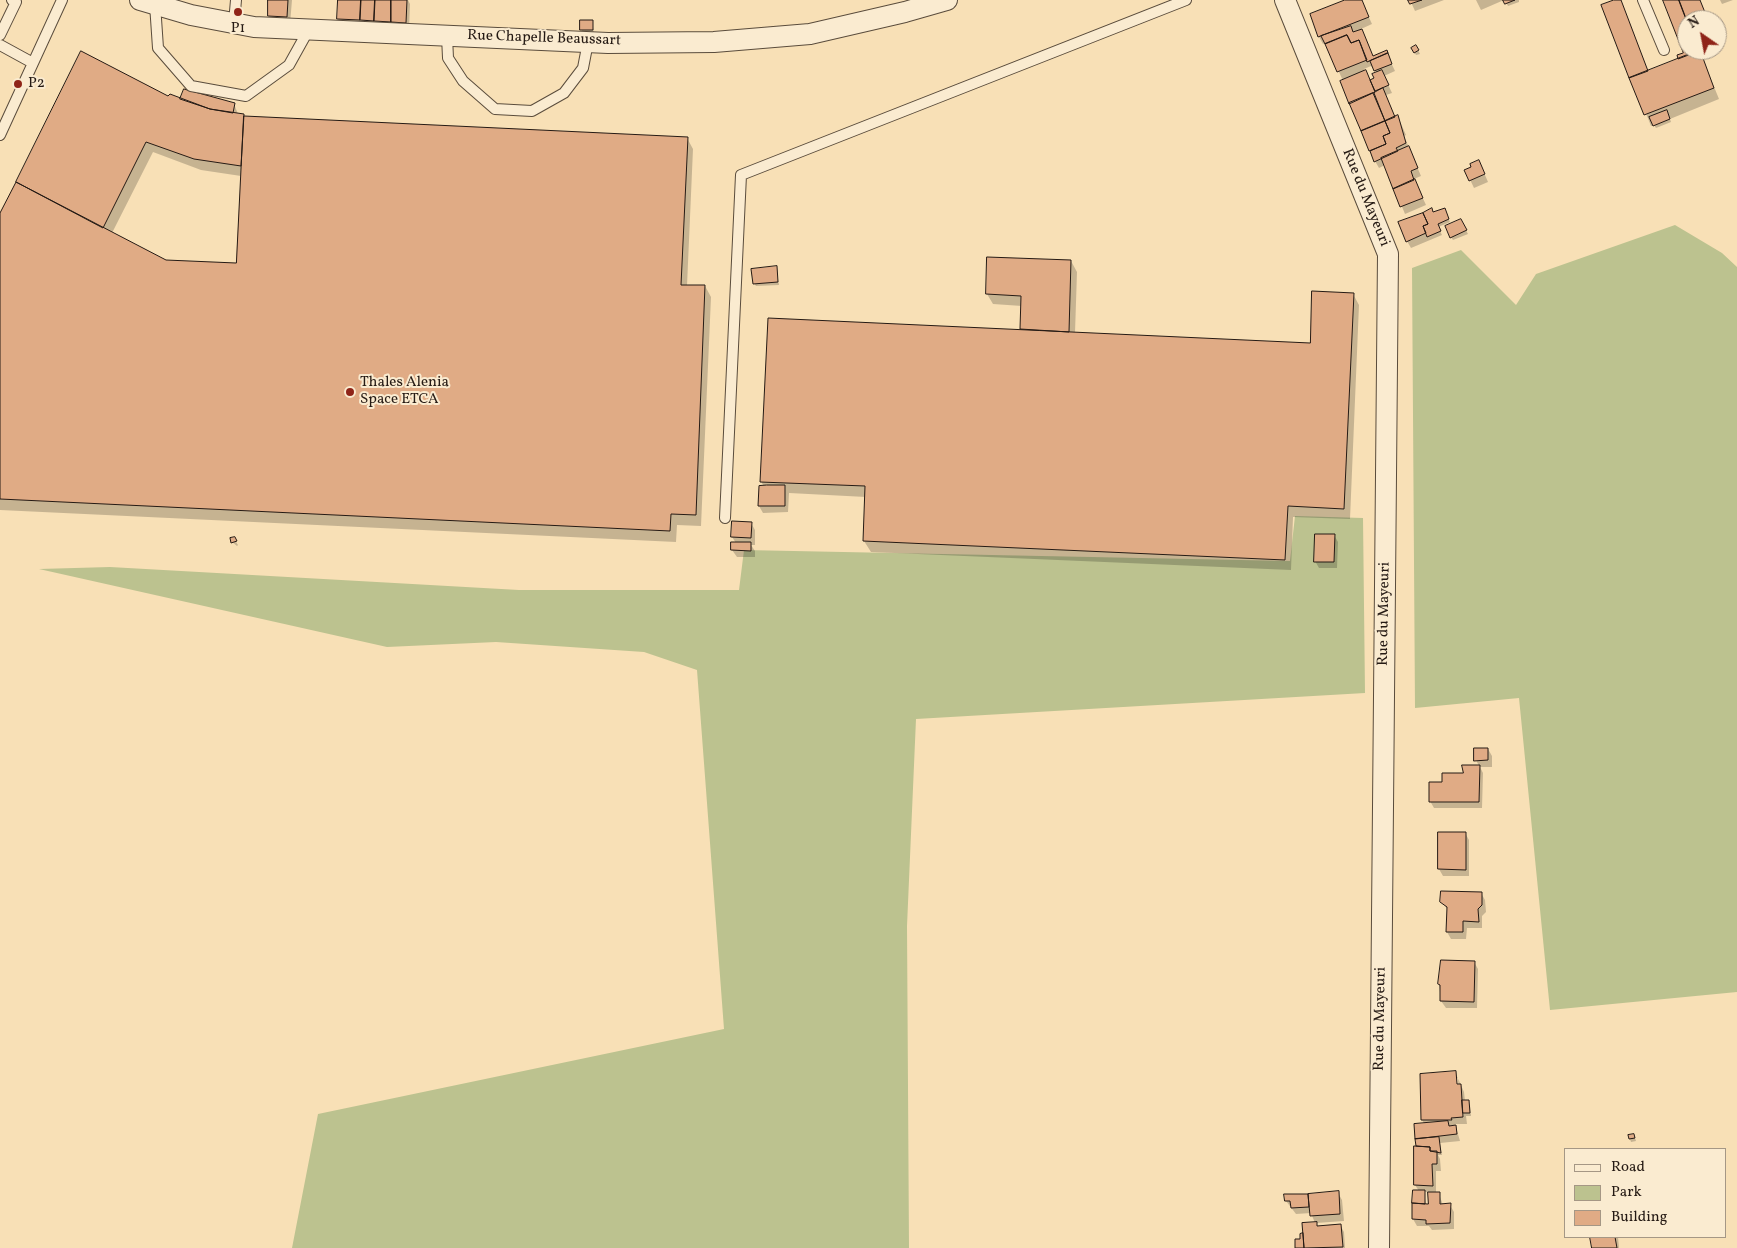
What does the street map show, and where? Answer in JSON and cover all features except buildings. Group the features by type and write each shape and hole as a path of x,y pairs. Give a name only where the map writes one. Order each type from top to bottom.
{"street":[{"name":"Rue Chapelle Beaussart","path":"147,2 191,16 254,27 588,42 714,42 810,34 906,12 947,0"},
{"name":"Rue du Mayeuri","path":"1285,0 1388,254 1379,1248"}],"lane":[{"path":"0,35 16,2 12,0"},
{"path":"0,135 62,0"},
{"path":"234,24 236,0"},
{"path":"725,518 741,175 1186,0"},
{"path":"1644,0 1664,50"},
{"path":"147,2 158,48 192,86 246,96 289,65 309,29"},
{"path":"447,36 448,58 463,81 495,109 523,111 532,111 564,93 583,68 588,42"},
{"path":"0,46 34,63"},
{"path":"0,106 11,112"}],"green space":[{"path":"1675,225 1722,253 1737,267 1737,992 1550,1010 1519,698 1415,708 1412,268 1461,250 1516,305 1536,274"},
{"path":"1295,516 1363,518 1365,693 916,719 907,926 909,1248 292,1248 318,1114 724,1029 697,670 644,652 496,642 387,647 39,569 110,567 519,590 739,590 744,550 1290,561"}],"place":[{"name":"P1","path":"238,12"},
{"name":"P2","path":"18,84"},
{"name":"Thales Alenia Space ETCA","path":"350,392"}]}
